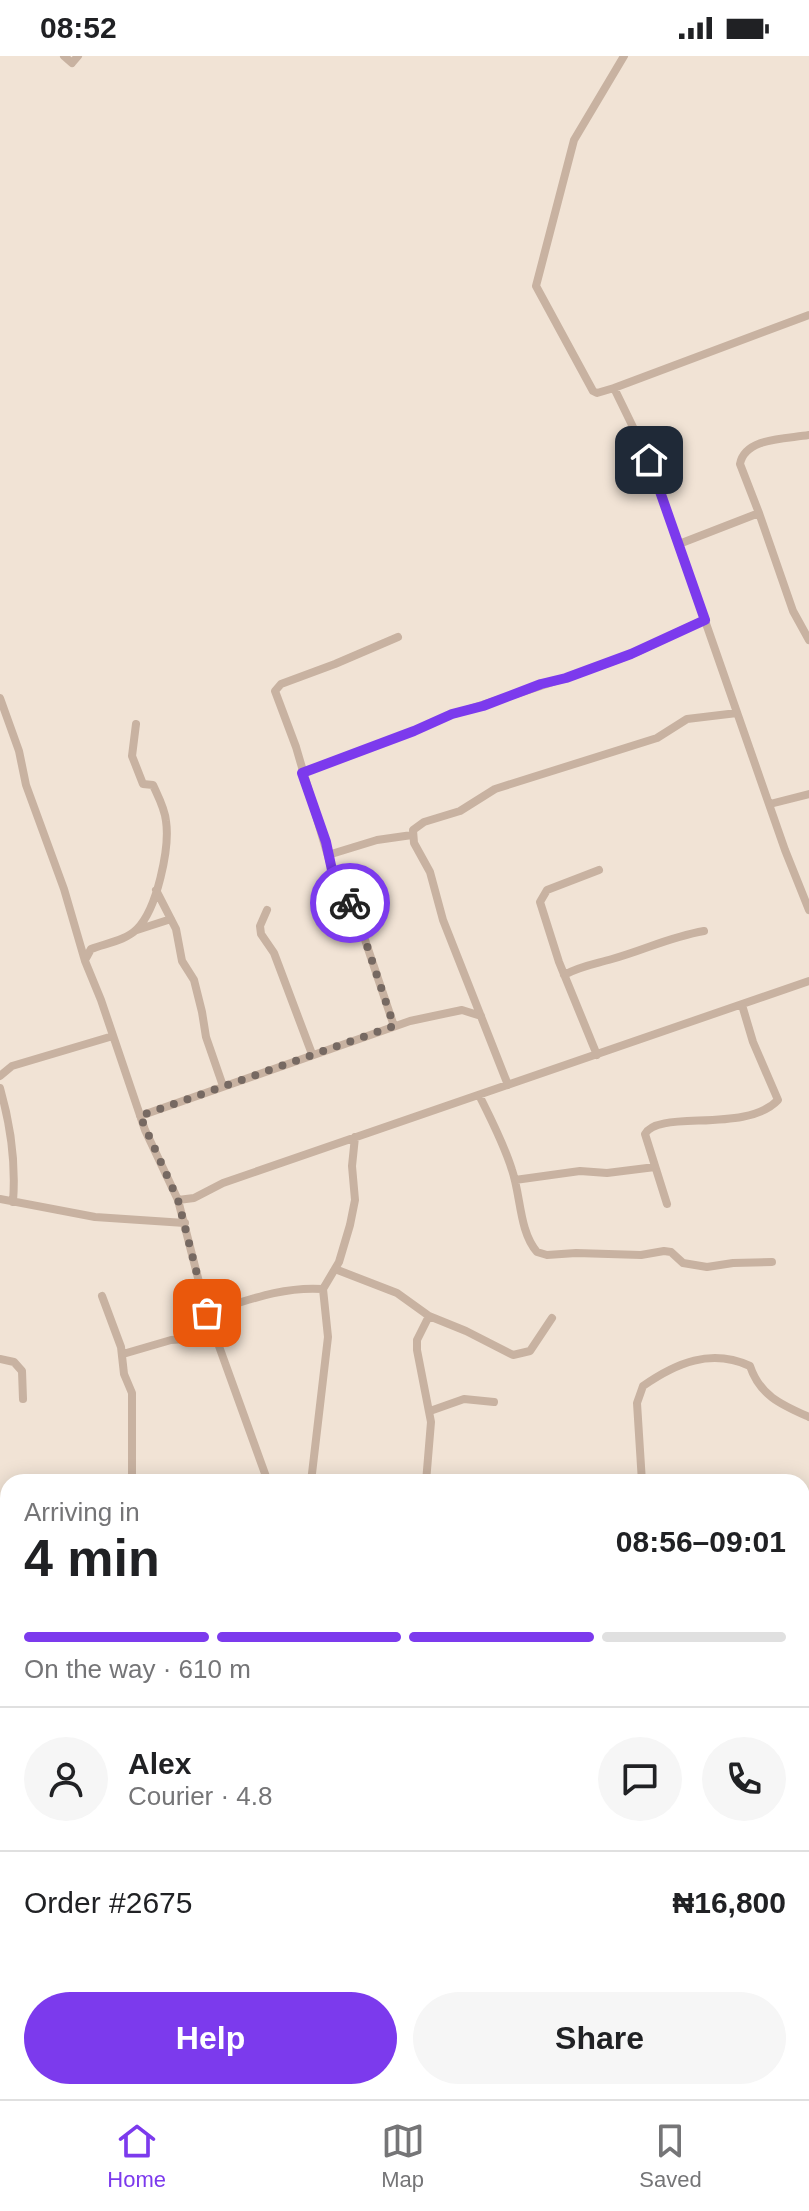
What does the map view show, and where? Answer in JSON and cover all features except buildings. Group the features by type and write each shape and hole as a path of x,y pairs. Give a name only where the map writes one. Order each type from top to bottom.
{"street":[{"path":"64,56 72,63 78,56"},
{"path":"624,56 574,140 536,286 593,391 597,393 700,363 809,318"},
{"path":"614,388 649,460 785,850 809,910"},
{"path":"809,435 754,445 741,458 740,464 793,611 809,640"},
{"path":"679,544 759,513"},
{"path":"302,773 452,714 631,654 705,620"},
{"path":"394,1026 360,925 332,870 288,723 276,696 277,687 398,637"},
{"path":"0,698 85,961 140,1116 178,1200 207,1313 265,1474"},
{"path":"508,1085 443,920 430,872 412,835 413,830 424,822 460,811 495,789 657,738 687,719 737,713"},
{"path":"136,724 132,756 143,784 153,785 167,822 164,856 156,890 151,906 136,930"},
{"path":"770,804 809,794"},
{"path":"328,855 377,840 412,835"},
{"path":"597,1055 564,975 541,899 547,890 599,870"},
{"path":"156,890 176,929 182,961 194,980 206,1037 223,1086"},
{"path":"267,910 260,926 261,934 274,953 312,1054"},
{"path":"85,961 91,949 171,919"},
{"path":"564,975 587,964 613,959 679,935 704,931"},
{"path":"178,1200 194,1198 223,1183 809,981"},
{"path":"462,1010 473,996"},
{"path":"667,1204 645,1134 655,1124 736,1119 771,1107 778,1100 753,1042 742,1005"},
{"path":"140,1116 394,1026 462,1010 481,1016"},
{"path":"0,1076 12,1066 113,1036"},
{"path":"0,1088 8,1114 14,1156 13,1202"},
{"path":"479,1095 509,1160 526,1234 537,1252 547,1255 641,1255 664,1251 671,1252 683,1263 707,1267 772,1262"},
{"path":"312,1474 328,1337 323,1289 345,1248 355,1200 352,1166 355,1137"},
{"path":"515,1180 580,1171 607,1173 655,1167"},
{"path":"184,1219 194,1198"},
{"path":"0,1199 95,1217 184,1219"},
{"path":"335,1269 397,1293 429,1316 513,1355 530,1351 552,1318"},
{"path":"207,1313 280,1290 298,1287 323,1289"},
{"path":"102,1296 123,1354 124,1374 132,1397 132,1474"},
{"path":"427,1474 431,1444 430,1411 417,1340 429,1316"},
{"path":"123,1354 171,1340 216,1337"},
{"path":"0,1359 14,1362 22,1371 23,1399"},
{"path":"641,1474 637,1403 643,1386 690,1360 721,1359 750,1366 755,1380 775,1401 809,1417"},
{"path":"430,1411 464,1399 494,1402"}],"way so far":[{"path":"207,1313 178,1200 140,1116 394,1026 350,903"}],"route":[{"path":"350,903 332,870 326,842 302,773 438,719 631,654 705,620 649,460"}]}
